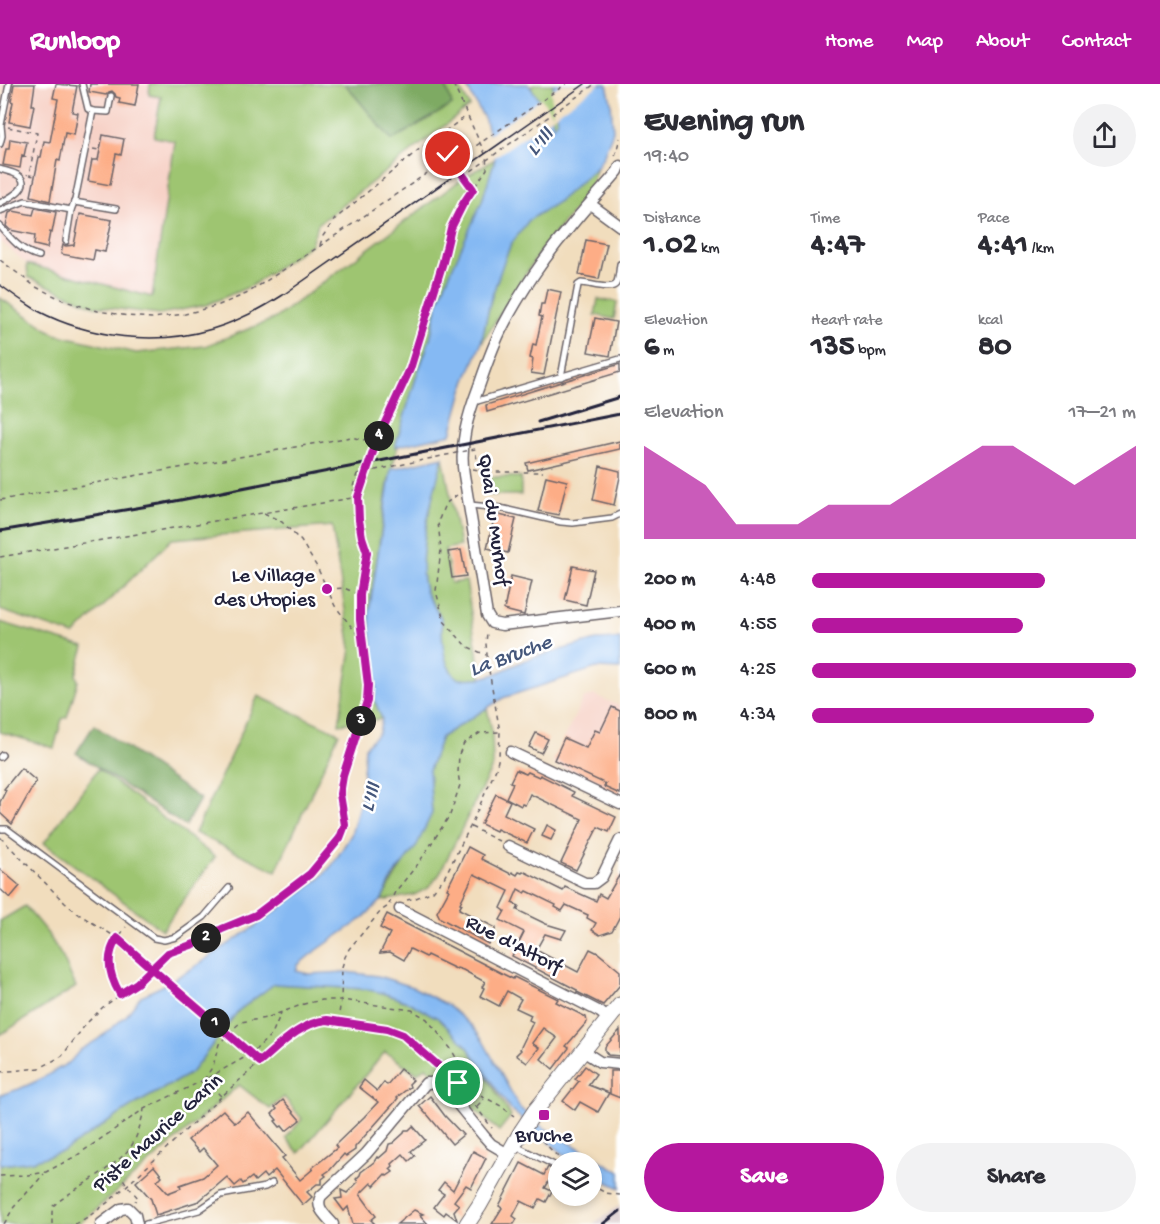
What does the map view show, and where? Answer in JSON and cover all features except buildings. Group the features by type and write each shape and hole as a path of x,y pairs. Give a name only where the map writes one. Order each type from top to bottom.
{"main road":[{"path":"467,1224 535,1112 620,1005"}],"street":[{"name":"Quai du Murhof","path":"492,623 486,615 462,466 466,425 503,326 533,276 620,166"},
{"path":"590,204 619,223"},
{"path":"492,623 502,625 620,611"},
{"path":"511,752 620,804"},
{"path":"508,846 585,883 594,883 602,877 620,840"},
{"name":"Rue d'Altorf","path":"397,905 600,1012 609,1019"},
{"path":"583,1051 600,1062 620,1064"},
{"path":"333,1224 320,1208 318,1202 321,1196 366,1154 426,1083 437,1083 448,1091 491,1144 519,1141"},
{"path":"101,1224 121,1209 128,1208 135,1215 137,1224"}],"lane":[{"path":"0,144 9,84"},
{"path":"82,84 88,109 108,112 111,96"},
{"path":"66,241 93,111"},
{"path":"0,169 22,179 22,185 15,195 0,202"},
{"path":"0,211 25,201 71,210"},
{"path":"74,202 116,209"},
{"path":"0,226 13,241 30,254 39,256"},
{"path":"561,377 578,285 586,283 609,288 616,284 620,264"},
{"path":"473,402 620,359"},
{"path":"468,505 500,508 573,523 612,518 620,514"},
{"path":"0,829 7,829 154,938 164,940 176,937 204,917 229,888"},
{"path":"519,1141 548,1160"},
{"path":"146,1224 199,1210 221,1195 265,1187 272,1183"}],"path":[{"path":"358,497 379,436 410,369 443,262 451,228 463,204 487,169 486,156 453,84"},
{"path":"0,260 36,287 65,301 98,311 152,318 185,314 219,305 246,294 446,161 454,161 566,84"},
{"path":"464,176 595,84"},
{"path":"320,246 323,236 335,219 417,151 467,116"},
{"path":"2,125 37,133 28,175"},
{"path":"436,137 448,154 446,161"},
{"path":"22,156 32,159"},
{"path":"454,161 473,189"},
{"path":"22,179 28,175 35,176"},
{"path":"0,500 351,437 363,440 379,436"},
{"path":"0,1072 40,1068 62,1056 102,1007 137,983 168,953 197,943 222,929 256,915 310,874 340,838 345,825 340,794 343,776 367,701 368,685 360,595 367,552 359,520 357,491 352,490 357,474 475,449 478,469 487,472 543,472"},
{"path":"466,490 445,504 438,522 441,550 436,591 444,621 466,646 487,656"},
{"path":"0,557 358,497"},
{"path":"264,513 282,522 301,541 317,567 335,606 363,640"},
{"path":"327,589 344,588 360,595"},
{"path":"338,1021 342,967 349,949 381,910 433,891 444,878 496,769 500,732 488,665 486,634 492,623"},
{"path":"397,905 395,892 418,864 450,815 460,785 459,754 464,743 480,733 500,732"},
{"path":"470,827 508,846"},
{"path":"0,837 65,903 117,938 260,1062"},
{"path":"120,994 114,984 111,952 126,926"},
{"path":"204,1080 213,1066 219,1044 241,1022 266,1018 322,1000 341,1000 412,1010 427,1019 451,1049 465,1073 469,1090"},
{"path":"0,1176 45,1172 76,1156 144,1109 251,1054 272,1034 281,1012"},
{"name":"Piste Maurice Garin","path":"75,1224 87,1218 127,1185 260,1062 306,1025 318,1021 338,1021 387,1029 403,1035 458,1083"},
{"path":"204,1080 222,1097"},
{"path":"458,1083 501,1106 514,1116"},
{"path":"458,1083 476,1108 484,1098"},
{"path":"52,1224 53,1206 130,1148 144,1109"},
{"path":"519,1141 548,1155"},
{"path":"113,1163 138,1198 128,1208"},
{"path":"4,1224 14,1208 45,1172"},
{"path":"602,1190 620,1195"}],"shaded area":[{"path":"1,84 150,84 149,95 161,97 175,141 152,297 27,264 0,241 0,107 5,95"},
{"path":"594,695 620,706 620,797 552,763 583,699"},
{"path":"620,1205 620,1224 593,1224"}],"green space":[{"path":"150,84 345,84 392,140 452,105 445,84 457,84 470,106 318,224 311,244 251,286 206,305 160,314 94,306 28,277 27,264 152,297 175,141 154,137 161,97 149,95"},
{"path":"345,84 414,84 416,86 417,84 445,84 452,105 392,140"},
{"path":"533,84 553,84 557,121 553,127 531,88"},
{"path":"495,159 482,201 416,378 388,483 369,612 376,687 374,699 382,719 339,724 351,649 332,526 172,539 74,635 0,610 0,298 55,334 136,353 205,346 274,319 466,176"},
{"path":"597,167 589,192 541,250 481,344 497,279 518,234 528,221 555,203"},
{"path":"598,299 617,302 614,319 595,315"},
{"path":"443,457 460,546 445,549 451,583 466,581 481,678 457,679 449,669 444,652 441,618 425,590 422,560 424,542"},
{"path":"490,477 521,477 521,495 490,495"},
{"path":"0,622 84,647 76,675 78,681 67,717 62,719 54,748 0,732"},
{"path":"258,696 339,733 276,871 195,833"},
{"path":"487,708 492,731 493,765 439,875 428,888 414,895 381,901 432,813 429,770 441,737"},
{"path":"94,725 200,799 185,826 76,753"},
{"path":"98,769 215,857 162,930 44,843"},
{"path":"25,906 48,934 63,958 76,987 0,1035 0,921"},
{"path":"274,984 365,989 410,1003 438,1018 467,1046 511,1116 499,1131 426,1067 417,1073 385,1052 299,1153 286,1138 302,1119 284,1097 270,1109 239,1085 79,1224 0,1224 0,1164 10,1164 134,1105 191,1073 238,1011"}],"water":[{"name":"L'Ill","path":"465,84 528,84 552,117 553,126 557,121 553,84 607,84 613,131 597,167 558,202 529,220 511,244 490,302 481,344 465,383 451,434 395,447 430,339 437,307 482,201 495,159 485,120"},
{"name":"L'Ill","path":"443,457 427,524 422,560 423,576 426,594 441,618 445,658 458,679 481,678 525,660 596,640 620,639 620,669 596,668 503,698 441,737 429,770 432,813 416,847 394,875 381,901 362,919 310,955 298,965 296,971 309,974 346,972 378,976 413,987 447,1005 472,1026 483,1041 520,1108 541,1126 586,1152 561,1152 510,1109 467,1046 438,1018 410,1003 365,989 274,984 238,1011 191,1073 134,1105 64,1151 32,1161 0,1164 0,1095 39,1080 70,1062 80,1050 97,1040 126,1016 141,996 188,971 254,927 319,879 333,864 351,835 361,799 365,747 379,732 382,719 374,699 376,687 369,612 391,469"},
{"path":"602,1162 620,1172 620,1188 602,1179"}],"pier":[{"path":"561,84 600,84 492,159 486,136 541,98 553,114 551,91"}],"tram line":[{"path":"0,285 38,311 79,328 101,333 146,338 168,337 221,326 249,315 283,295 585,84"}],"railway":[{"path":"538,422 620,397"},
{"path":"0,531 160,504 620,414"},
{"path":"603,1224 620,1211"}],"place":[{"name":"Le Village des Utopies","path":"327,589"},
{"name":"Bruche","path":"544,1115"}],"route":[{"path":"448,154 446,161 454,161 473,189 451,228 443,262 410,369 377,440 358,497 359,520 367,552 360,595 360,620 368,685 367,701 343,776 340,794 345,825 340,838 310,874 256,915 222,929 197,943 168,953 151,970 137,983 120,994 114,984 111,968 111,952 117,938 141,960 189,1001 237,1042 260,1062 306,1025 327,1020 387,1029 403,1035 458,1083"}],"water label":[{"name":"La Bruche","path":"511,657"}]}
